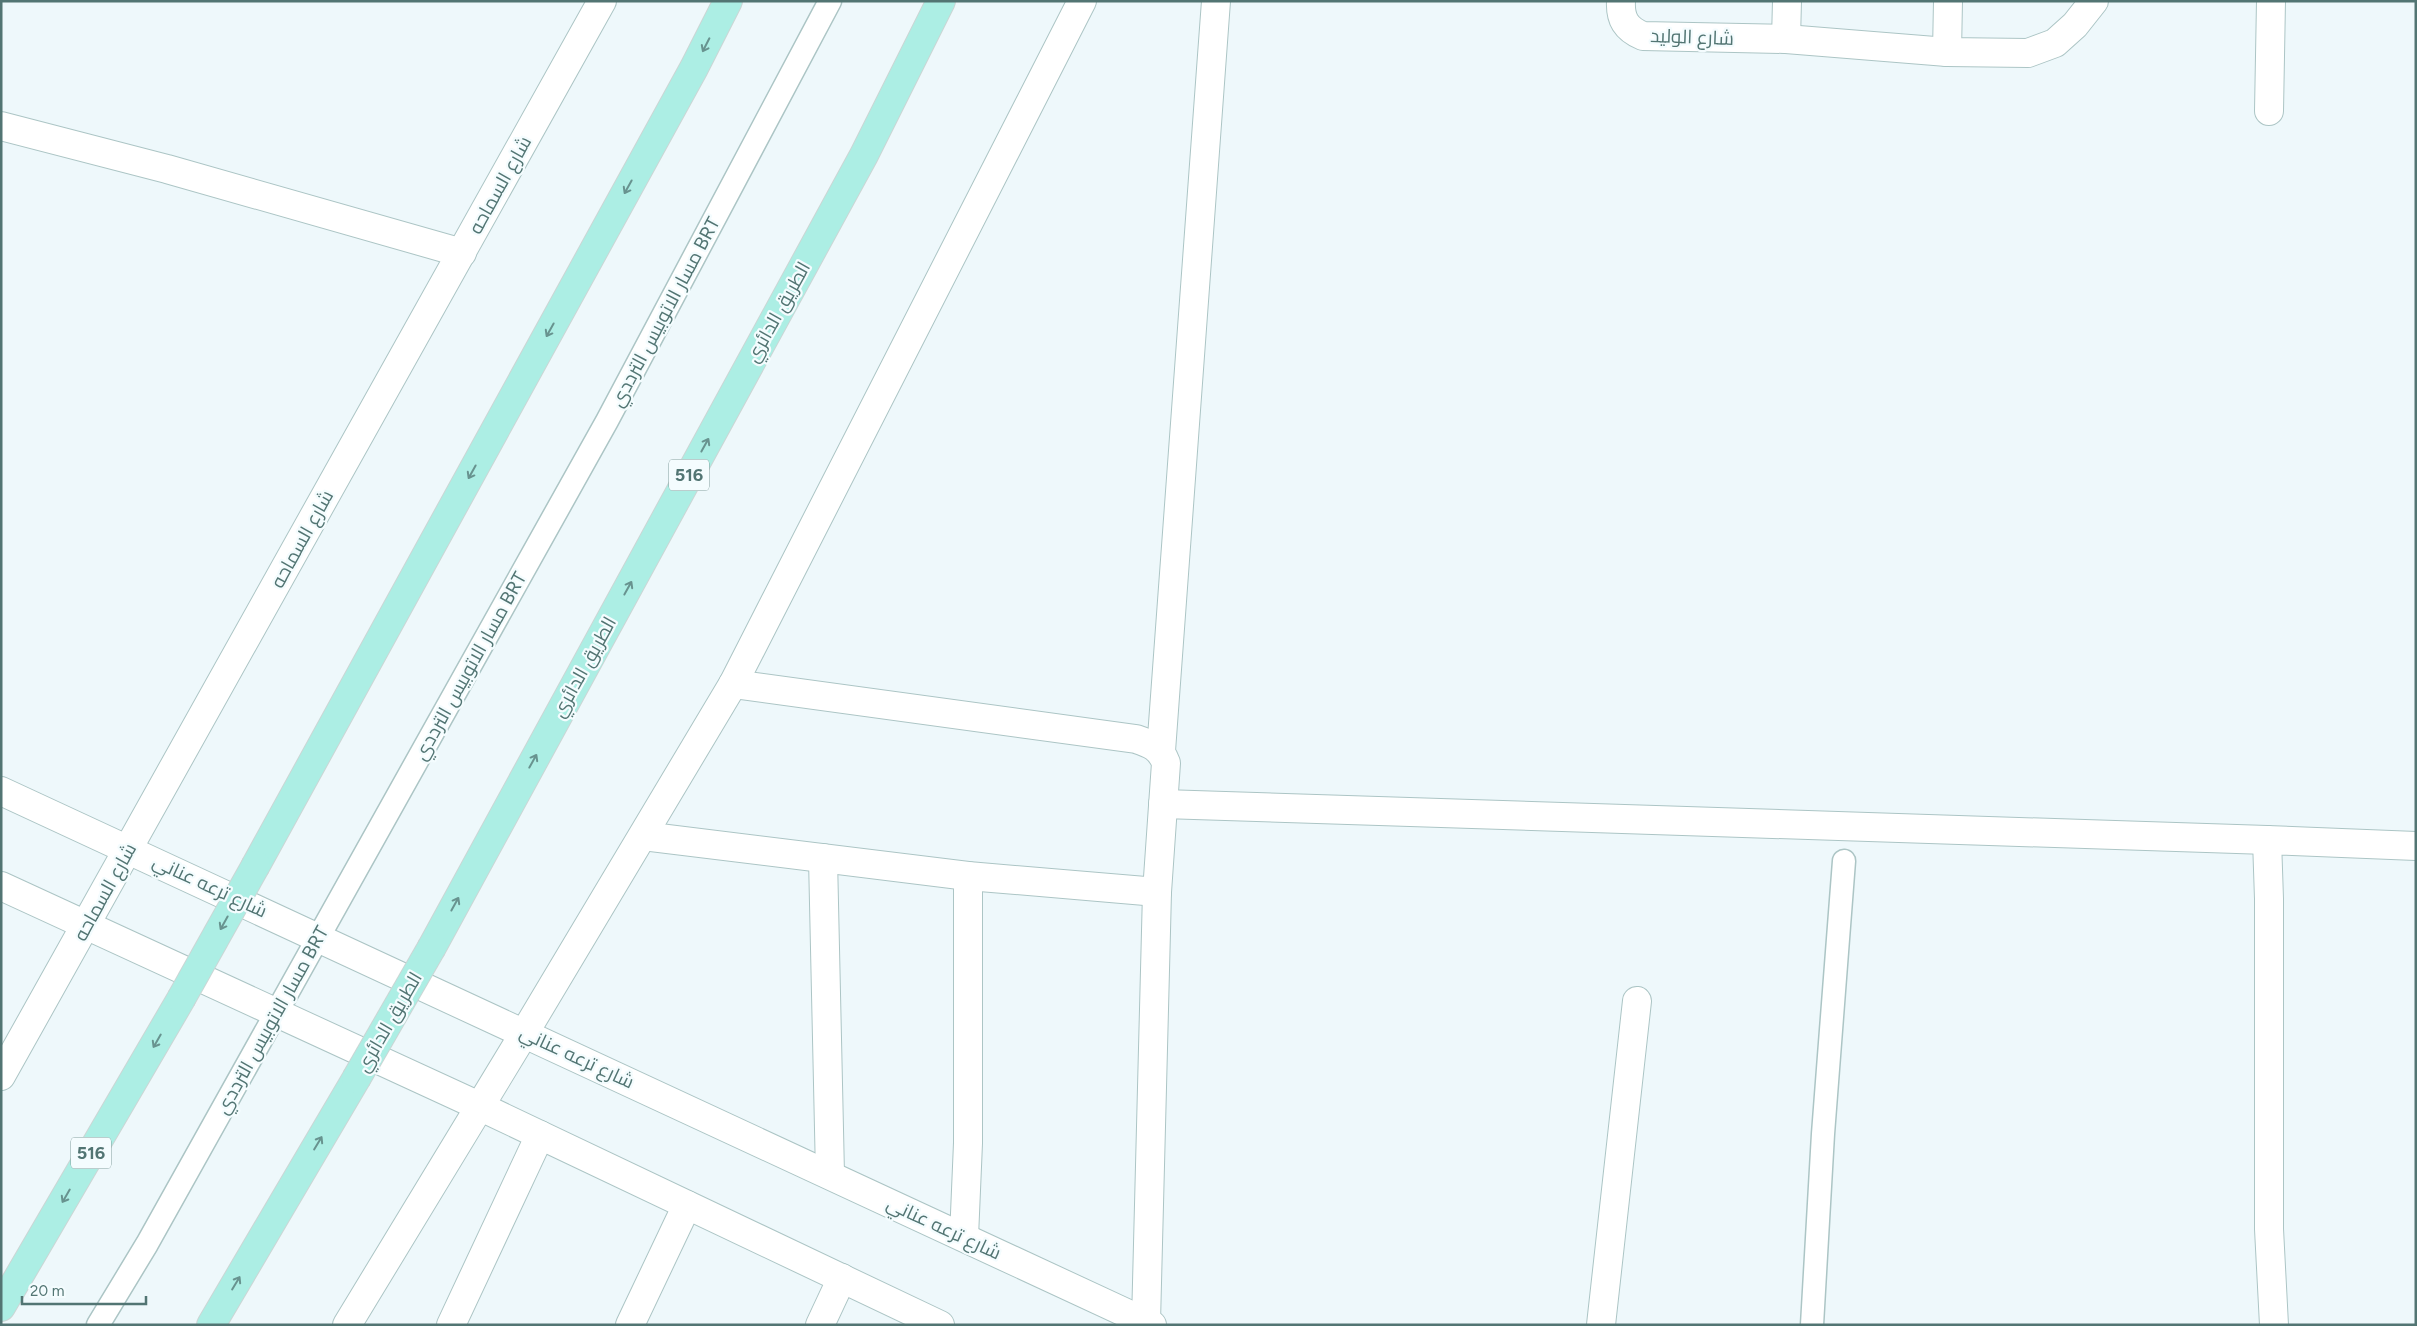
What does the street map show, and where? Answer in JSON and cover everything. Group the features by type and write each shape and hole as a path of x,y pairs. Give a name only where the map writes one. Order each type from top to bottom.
{"highway":[{"name":"516","path":"1,1307 181,999 256,865 680,94 728,1"},
{"name":"الطريق الدائري","path":"211,1325 432,946 864,155 941,1"}],"street":[{"name":"شارع السماحه","path":"1,1076 602,1"},
{"path":"347,1325 733,684 1082,1"},
{"path":"1149,1323 1157,892 1166,763 1161,751 1216,1"},
{"name":"شارع الوليد","path":"1621,1 1624,21 1627,26 1631,31 1643,36 1786,39 1947,52 2028,53 2055,43 2075,25 2094,1"},
{"path":"1786,39 1787,1"},
{"path":"1947,52 1948,1"},
{"path":"2269,111 2271,1"},
{"path":"1,126 167,169 462,253"},
{"path":"733,684 1136,739 1152,744 1161,751"},
{"name":"شارع ترعه عناني","path":"1,791 525,1032 1149,1323"},
{"path":"1163,804 2416,846"},
{"path":"643,836 968,876 1157,892"},
{"path":"2267,840 2269,899 2269,1229 2274,1325"},
{"path":"823,858 830,1174"},
{"path":"964,1237 968,1143 968,876"},
{"path":"1,886 479,1106 940,1325"},
{"path":"1601,1325 1637,1001"},
{"path":"451,1325 540,1135"},
{"path":"630,1325 687,1205"},
{"path":"820,1325 842,1278"}],"lane":[{"name":"مسار الاتوبيس الترددي BRT","path":"98,1325 147,1244 607,421 830,1"},
{"path":"1812,1325 1823,1134 1844,861"}]}
